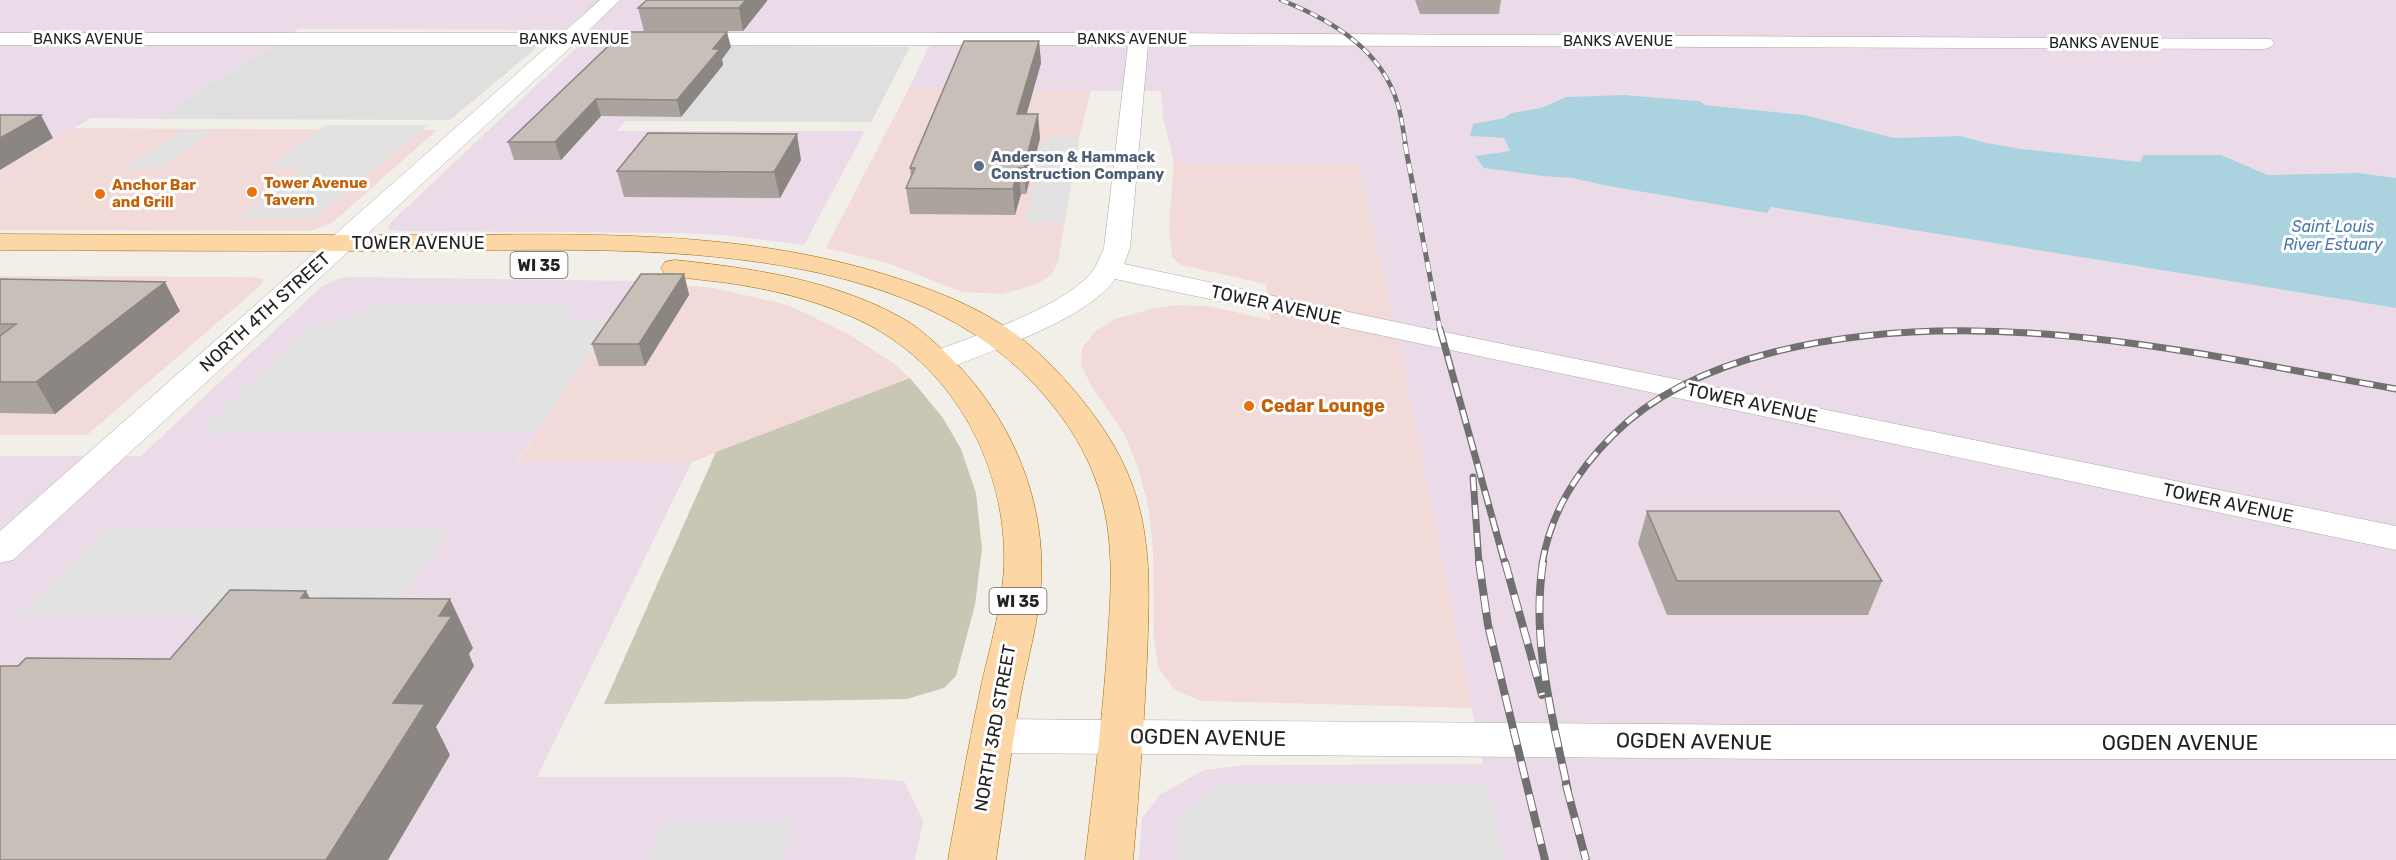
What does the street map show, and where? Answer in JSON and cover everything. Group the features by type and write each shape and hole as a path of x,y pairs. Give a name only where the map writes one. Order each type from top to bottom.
{"main road":[{"name":"TOWER AVENUE","path":"0,242 665,244 786,257 878,280 946,306 999,336"},
{"name":"TOWER AVENUE","path":"0,264 643,266 723,273 786,285 854,307 900,330 938,361"},
{"name":"WI 35","path":"999,336 1044,375 1074,408 1098,447 1115,483 1126,517 1131,557 1122,736 1109,860"},
{"name":"NORTH 3RD STREET","path":"938,361 958,383 992,432 1012,482 1020,511 1022,584 992,736 972,860"}],"street":[{"name":"NORTH 4TH STREET","path":"0,551 611,0"},
{"name":"BANKS AVENUE","path":"5,41 1139,39 2265,43"},
{"path":"938,361 999,336 1077,299 1101,279 1108,269 1117,248 1139,39"},
{"name":"TOWER AVENUE","path":"1108,269 1410,334 2396,538"},
{"name":"OGDEN AVENUE","path":"992,736 1786,742 2396,742"}],"shaded area":[{"path":"0,0 2396,0 2396,178 2359,173 2268,175 2221,155 2140,162 2022,149 1960,136 1894,138 1805,115 1705,105 1699,101 1625,95 1549,103 1540,108 1511,113 1504,118 1473,124 1470,136 1504,138 1510,151 1476,156 1503,171 1572,178 1767,213 1771,207 2396,308 2396,860 1139,860 1142,818 1160,795 1204,770 1246,765 1483,764 1392,308 1357,164 1174,163 1163,117 1161,91 908,90 936,32 705,32 617,131 865,131 804,245 723,235 679,233 397,231 388,229 389,224 595,30 299,29 156,119 91,118 0,172","holes":["1085,34 1325,45 1083,46"]},
{"path":"528,44 536,46 535,49 450,120 156,119 274,45"},
{"path":"692,46 910,47 871,122 626,121"},
{"path":"908,90 1091,90 1079,138 1058,262 1052,274 1037,284 1003,294 962,292 888,263 826,248"},
{"path":"326,125 429,125 315,218 238,218 304,168 268,167"},
{"path":"74,128 437,130 332,223 310,231 0,230 0,172"},
{"path":"184,129 215,130 160,168 122,169"},
{"path":"1045,137 1079,138 1064,222 1025,222"},
{"path":"1174,163 1357,164 1392,308 1472,708 1201,701 1174,689 1158,667 1154,635 1153,551 1149,509 1139,471 1125,435 1092,387 1081,365 1082,348 1096,331 1115,319 1176,305 1208,306 1270,320 1266,284 1181,265 1172,257 1169,227"},
{"path":"0,276 250,277 263,279 262,284 87,435 0,435"},
{"path":"349,277 639,281 517,461 692,462 537,777 851,777 904,781 923,821 915,860 0,860 0,456 141,456 321,287 335,280"},
{"path":"639,281 714,288 788,305 848,334 892,362 910,378 692,462 517,462"},
{"path":"384,303 573,304 566,316 611,322 537,432 197,434 310,325 324,325"},
{"path":"910,378 943,418 961,449 976,493 982,549 975,605 956,676 944,688 907,699 604,704 716,452"},
{"path":"107,527 452,527 390,616 17,616"},
{"path":"1222,785 1488,785 1504,860 1176,860 1179,814"},
{"path":"665,821 792,821 783,860 650,860"}],"water":[{"name":"Saint Louis River Estuary","path":"1625,95 1699,101 1705,105 1805,115 1894,138 1960,136 2022,149 2140,162 2144,155 2221,155 2268,175 2359,173 2396,178 2396,308 1771,207 1767,213 1572,178 1484,168 1475,156 1510,151 1504,138 1470,136 1473,124 1504,118 1511,113 1540,108 1567,97"}],"building":[{"path":"647,0 746,0 739,8 638,8"},
{"path":"623,32 727,32 713,49 720,49 677,100 596,99 555,142 508,142"},
{"path":"964,41 1039,41 1017,114 1038,114 1024,168 1018,168 1013,189 906,188 915,168 910,168"},
{"path":"0,115 41,115 0,138"},
{"path":"648,133 797,134 774,172 617,171"},
{"path":"641,274 684,274 639,344 592,344"},
{"path":"0,279 165,282 36,382 0,382 0,336 16,324 0,324"},
{"path":"1647,511 1839,511 1882,581 1677,581"},
{"path":"230,590 306,591 301,598 450,599 439,616 452,616 393,703 425,704 326,860 0,860 0,666 18,666 26,658 170,659"}],"railway":[{"path":"1281,0 1336,27 1367,52 1390,85 1399,110 1406,146"},
{"path":"1405,144 1440,330"},
{"path":"1440,329 1505,564"},
{"path":"1542,564 1552,527 1567,494 1588,463 1630,419 1667,393 1708,373 1774,352 1851,337 1929,331 2007,332 2086,338 2164,348 2396,389"},
{"path":"1473,477 1479,564"},
{"path":"1479,562 1488,625 1545,860"},
{"path":"1505,562 1542,695"},
{"path":"1543,562 1540,591 1541,649 1550,706 1568,791"},
{"path":"1566,785 1586,860"}],"place":[{"name":"Anderson & Hammack Construction Company","path":"979,166"},
{"name":"Tower Avenue Tavern","path":"252,192"},
{"name":"Anchor Bar and Grill","path":"100,194"},
{"name":"Cedar Lounge","path":"1249,406"}]}
